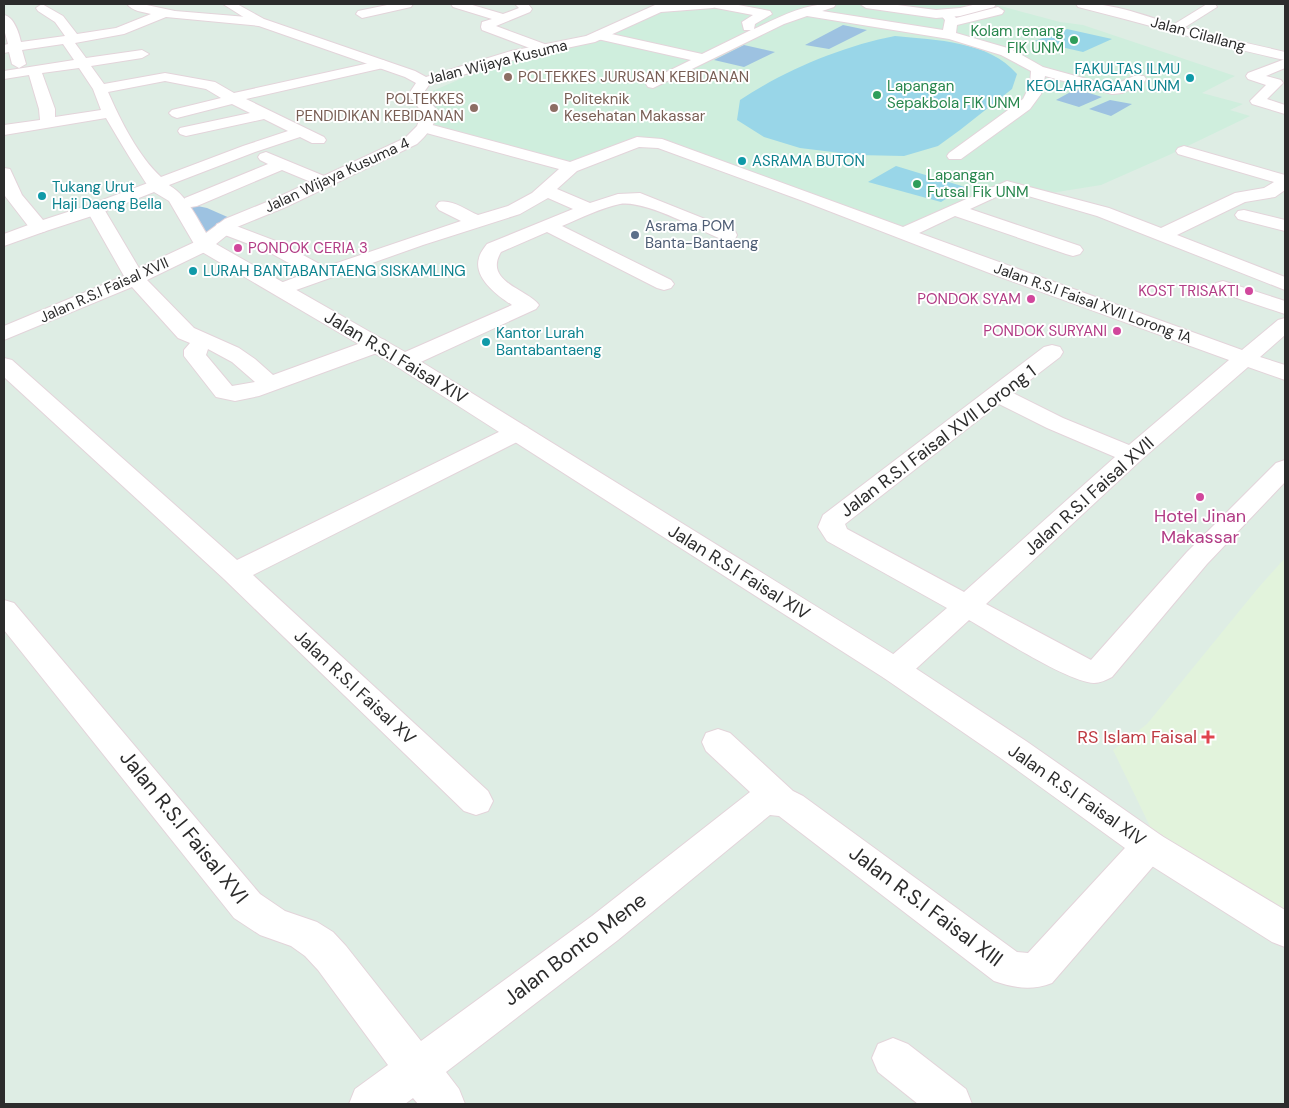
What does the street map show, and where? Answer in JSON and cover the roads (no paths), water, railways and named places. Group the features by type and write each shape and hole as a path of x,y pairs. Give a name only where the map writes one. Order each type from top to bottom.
{"street":[{"path":"135,5 150,4"},
{"path":"362,14 407,4"},
{"path":"457,4 502,18"},
{"path":"521,4 526,9 524,11 488,24 487,27 545,48"},
{"name":"Jalan Wijaya Kusuma","path":"221,5 260,22 410,74 424,82 501,58 583,41 662,6 714,4 766,14 748,22 750,26 743,31 688,55"},
{"path":"653,84 780,21 830,4"},
{"path":"866,4 910,12 949,24 996,48 1013,54 1038,70 1112,90 1117,90 1139,79"},
{"name":"Jalan Cilallang","path":"1082,4 1282,56"},
{"path":"1174,28 1217,7 1193,4"},
{"path":"135,5 168,14 260,22"},
{"path":"9,48 115,32 168,14 221,5"},
{"path":"806,12 949,24 986,6"},
{"path":"42,8 60,19 81,64 100,89 110,113 145,171 157,185 184,200 223,231 274,247 323,274"},
{"path":"4,19 13,34 9,48"},
{"path":"115,32 153,65"},
{"path":"598,35 704,59"},
{"path":"9,48 29,71 47,109 48,122"},
{"path":"1282,56 1253,76 1276,83 1257,101 1285,110"},
{"path":"4,75 81,64 153,65 210,85 233,99 318,140"},
{"path":"176,113 383,64"},
{"path":"100,89 153,65"},
{"path":"657,65 681,70"},
{"path":"955,156 1025,106 1034,96 1037,88 1038,70"},
{"name":"Jalan Wijaya Kusuma 4","path":"223,231 411,141 429,122 430,111 417,97 417,92 424,82"},
{"path":"4,130 110,113"},
{"path":"186,131 267,114"},
{"path":"425,128 571,167"},
{"path":"4,240 95,209 249,149 301,132"},
{"name":"Jalan R.S.I Faisal XVII Lorong 1A","path":"571,167 637,142 652,142 748,174 902,234 1285,373"},
{"path":"249,149 323,182"},
{"path":"1184,151 1285,183"},
{"path":"184,200 283,164"},
{"path":"282,289 531,202 571,167"},
{"path":"5,178 14,196 40,227"},
{"path":"1162,235 1241,197 1269,193 1285,183"},
{"path":"902,234 997,190 1011,186 1081,204 1285,279"},
{"path":"545,190 588,209"},
{"path":"404,361 529,305 502,289 493,280 487,261 489,253 504,242 588,209 618,199 640,198 728,235"},
{"path":"184,200 209,206 223,231"},
{"path":"445,206 478,222"},
{"path":"95,209 135,278 186,333 217,345 242,359 269,384"},
{"path":"955,210 1073,250"},
{"path":"1244,215 1285,226"},
{"path":"547,225 664,284"},
{"name":"Jalan R.S.I Faisal XVII","path":"4,334 135,278 223,231"},
{"name":"Jalan R.S.I Faisal XIV","path":"223,231 282,289 404,361 895,670 1014,750 1149,846 1285,930"},
{"path":"1185,239 1285,279"},
{"path":"1223,287 1285,308"},
{"name":"Jalan R.S.I Faisal XVII","path":"895,670 1052,530 1132,455 1285,324"},
{"path":"204,341 194,350 194,356 224,392 235,394 269,384 377,345"},
{"name":"Jalan R.S.I Faisal XVII Lorong 1","path":"965,607 837,535 831,527 832,522 1052,352"},
{"name":"Jalan R.S.I Faisal XV","path":"4,365 234,573 476,801"},
{"path":"998,395 1055,423 1132,455"},
{"path":"234,573 518,432"},
{"path":"965,607 1083,670 1095,672 1101,670 1197,558 1285,468"},
{"name":"Jalan R.S.I Faisal XVI","path":"4,610 247,906 272,923 304,934 319,944 332,958 444,1104"},
{"name":"Jalan R.S.I Faisal XIII","path":"718,742 781,801 791,806 1008,968 1024,971 1038,970 1149,846"},
{"name":"Jalan Bonto Mene","path":"370,1104 606,928 762,802 781,801"},
{"path":"893,1058 952,1104"}],"place":[{"name":"Kolam renang FIK UNM","path":"1074,40"},
{"name":"POLTEKKES JURUSAN KEBIDANAN","path":"508,77"},
{"name":"FAKULTAS ILMU KEOLAHRAGAAN UNM","path":"1190,78"},
{"name":"Lapangan Sepakbola FIK UNM","path":"877,95"},
{"name":"POLTEKKES PENDIDIKAN KEBIDANAN","path":"474,108"},
{"name":"Politeknik Kesehatan Makassar","path":"554,108"},
{"name":"ASRAMA BUTON","path":"742,161"},
{"name":"Lapangan Futsal Fik UNM","path":"917,184"},
{"name":"Tukang Urut Haji Daeng Bella","path":"42,196"},
{"name":"Asrama POM Banta-Bantaeng","path":"635,235"},
{"name":"PONDOK CERIA 3","path":"238,248"},
{"name":"LURAH BANTABANTAENG SISKAMLING","path":"193,271"},
{"name":"KOST TRISAKTI","path":"1249,291"},
{"name":"PONDOK SYAM","path":"1031,299"},
{"name":"PONDOK SURYANI","path":"1117,331"},
{"name":"Kantor Lurah Bantabantaeng","path":"486,342"},
{"name":"Hotel Jinan Makassar","path":"1200,497"},
{"name":"RS Islam Faisal","path":"1208,737"}]}
